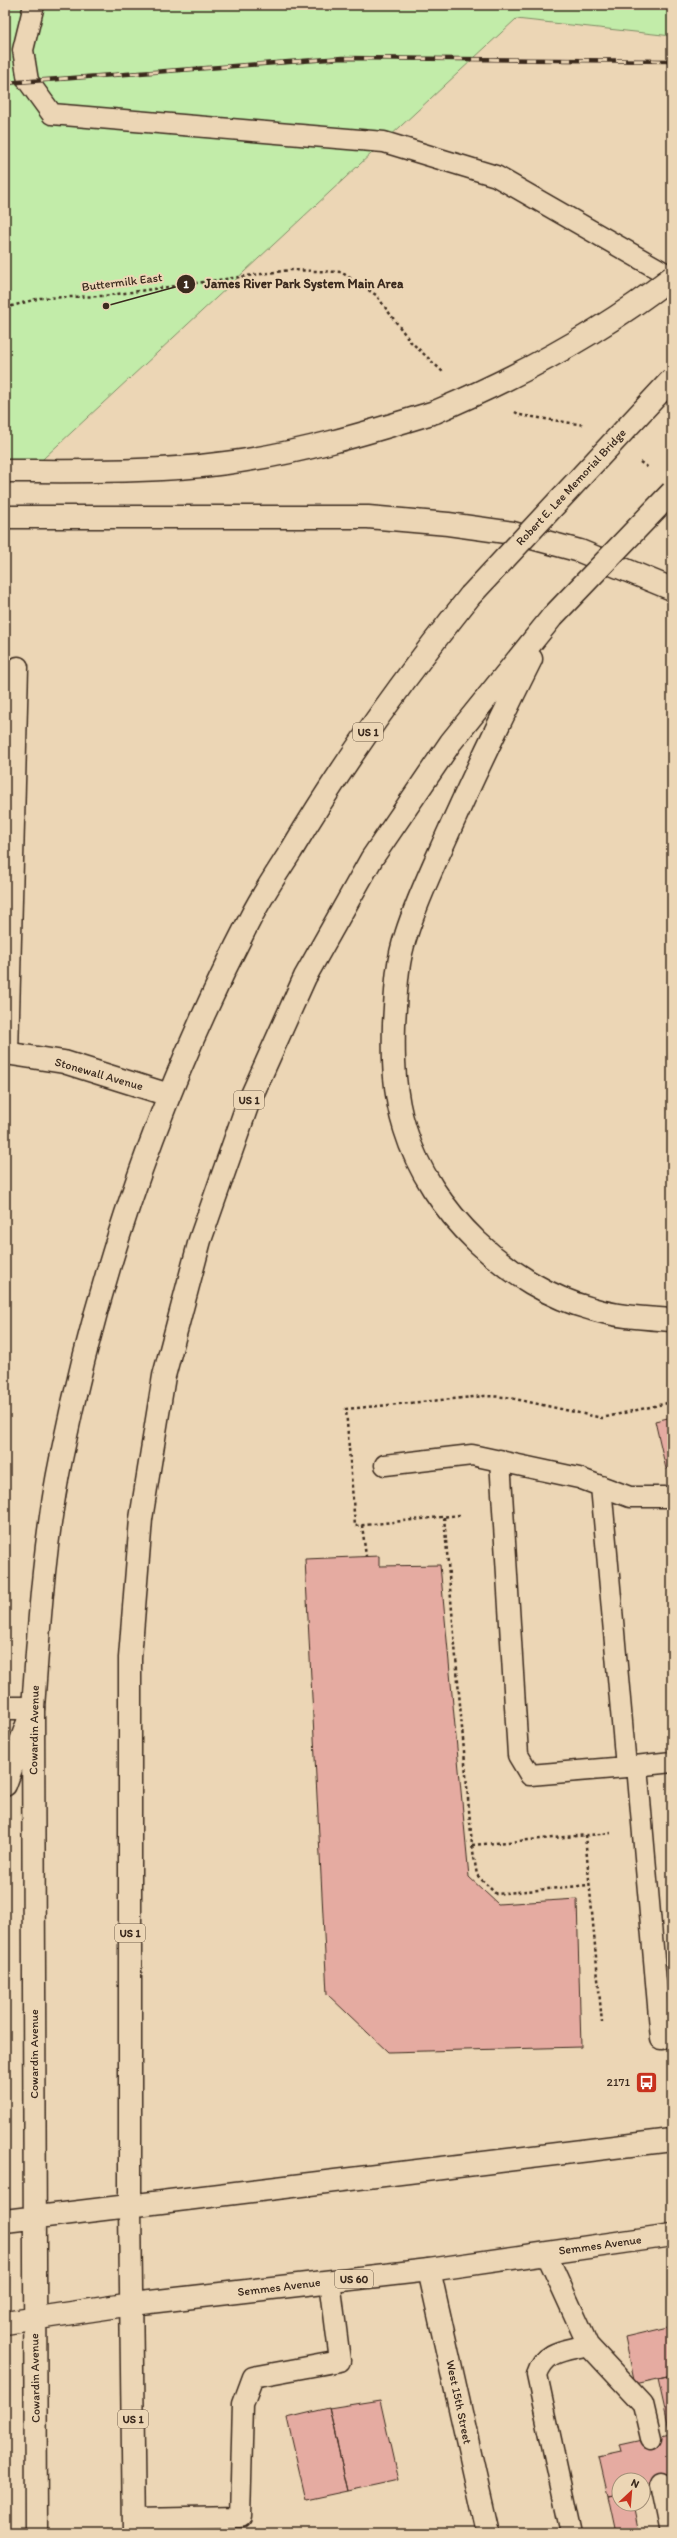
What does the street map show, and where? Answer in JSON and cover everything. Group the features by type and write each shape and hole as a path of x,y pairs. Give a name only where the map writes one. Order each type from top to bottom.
{"main road":[{"path":"5,471 120,471 226,463 346,439 435,412 496,386 556,356 614,320 672,277"},
{"name":"Robert E. Lee Memorial Bridge","path":"169,1095 190,1044 251,916 330,786 407,674 470,596 672,378"},
{"name":"US 1","path":"134,2526 130,2207 130,1658 141,1519 164,1376 200,1240 247,1106 304,977 372,858 451,742 552,617 672,492"},
{"path":"5,517 368,517 448,524 513,533 580,551 672,589"},
{"path":"552,617 480,759 405,935 398,969 395,1011 393,1055 396,1095 408,1137 421,1168 444,1204 474,1240 506,1268 544,1291 590,1309 629,1317 672,1320"},
{"name":"Stonewall Avenue","path":"7,1053 64,1062 169,1095"},
{"name":"Cowardin Avenue","path":"36,2533 33,1708 43,1575 61,1461 93,1320 135,1185 169,1095"},
{"path":"5,1708 33,1708 5,1785"},
{"path":"5,2221 672,2140"},
{"name":"Semmes Avenue","path":"5,2323 132,2304 429,2270 672,2235"},
{"name":"West 15th Street","path":"429,2270 488,2533"}],"lane":[{"path":"34,5 23,50 28,81 52,114 384,142 496,176 672,277"},
{"path":"7,1053 18,667"},
{"path":"385,1465 472,1455 579,1478 630,1497 672,1497"},
{"path":"500,1460 518,1755 530,1775 672,1762"},
{"path":"601,1486 661,2039"},
{"path":"546,2253 588,2345 643,2404 651,2438"},
{"path":"134,2526 240,2517 243,2404 253,2377 340,2361 330,2281"},
{"path":"571,2533 537,2375 541,2364 549,2355 588,2345"},
{"path":"661,2484 671,2533"}],"path":[{"name":"Buttermilk East","path":"5,308 40,298 104,296 290,270 341,272 376,295 410,341 450,378"},
{"path":"508,409 520,416 583,425 590,429"},
{"path":"634,458 653,470"},
{"path":"444,1518 472,1845 477,1875 496,1894 589,1885"},
{"path":"362,1525 366,1556"},
{"path":"472,1845 618,1832"},
{"path":"585,1835 602,2023"}],"green space":[{"path":"5,5 672,5 672,36 516,19 30,471 5,471"}],"building":[{"path":"672,1417 672,1468 666,1469 655,1421"},
{"path":"379,1556 379,1566 440,1565 469,1877 498,1904 577,1899 581,2047 388,2052 327,1994 305,1559"},
{"path":"672,2326 672,2376 635,2384 625,2337"},
{"path":"672,2376 672,2442 658,2379"},
{"path":"380,2400 398,2480 348,2491 329,2408"},
{"path":"329,2408 348,2491 306,2500 287,2418"},
{"path":"670,2434 672,2481 651,2486 651,2472 611,2472 611,2495 608,2496 599,2457 622,2452 620,2445"},
{"path":"611,2495 611,2510 608,2496"},
{"path":"611,2512 635,2512 639,2533 616,2533"}],"railway":[{"path":"5,83 342,58 672,61"}],"place":[{"name":"James River Park System Main Area","path":"106,306"},
{"name":"2171","path":"646,2082"}]}
